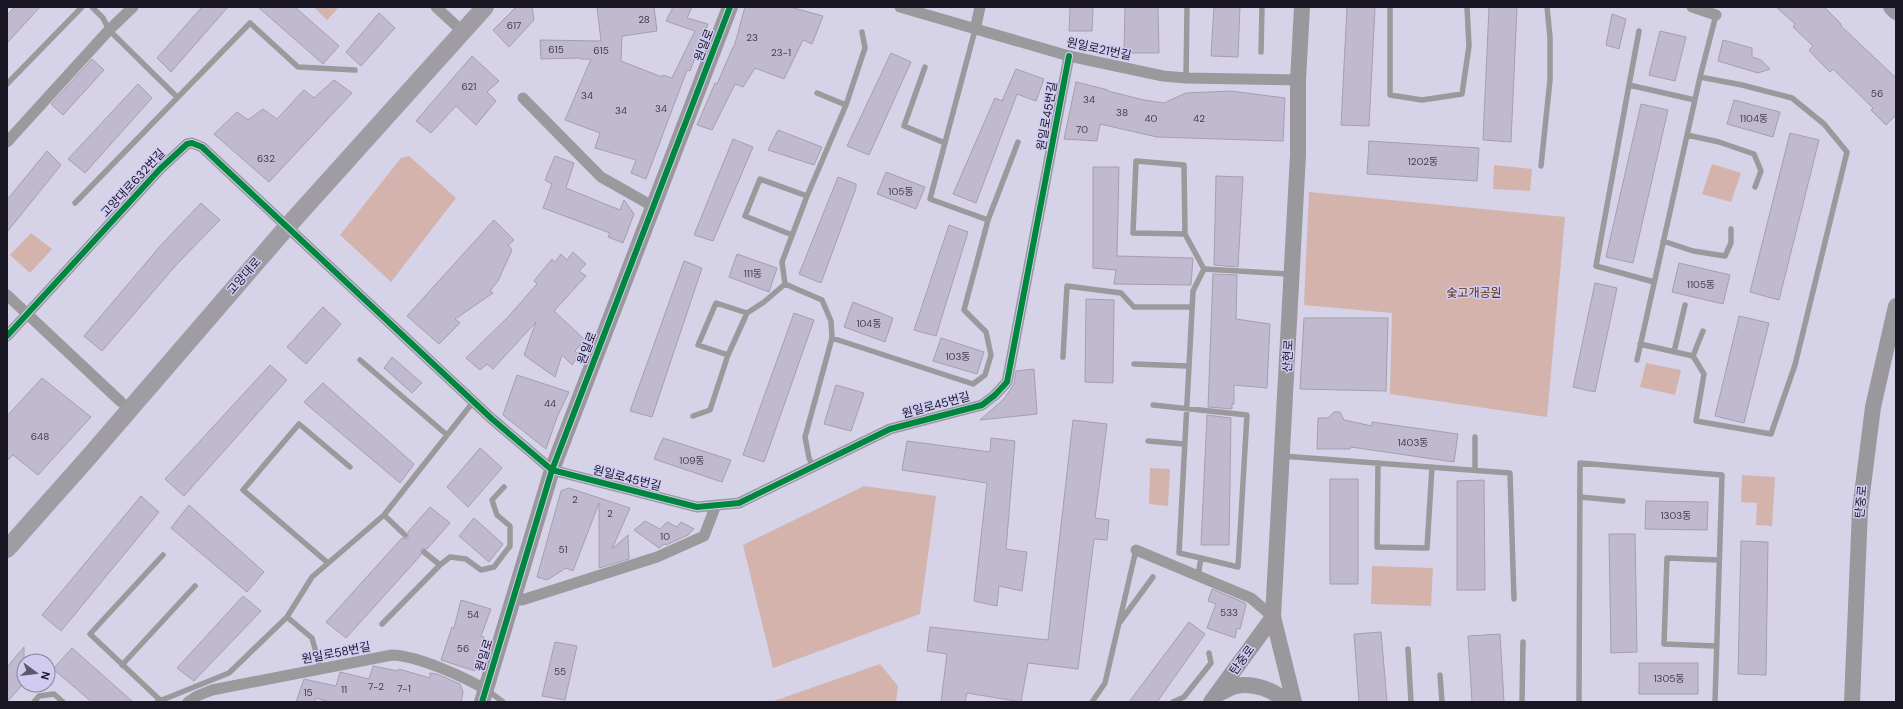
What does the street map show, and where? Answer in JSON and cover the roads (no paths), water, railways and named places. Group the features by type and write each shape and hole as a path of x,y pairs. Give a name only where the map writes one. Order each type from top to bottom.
{"main road":[{"name":"고양대로","path":"459,28 472,7"},
{"name":"고양대로","path":"7,532 121,402 284,224 459,28 485,7"},
{"name":"원일로","path":"484,695 552,470 730,7"},
{"name":"산현로","path":"1294,702 1273,617 1298,155 1298,80 1302,7"},
{"path":"1891,7 1896,12"},
{"name":"고양대로","path":"7,548 87,459 284,224"},
{"name":"탄중로","path":"1852,702 1860,510 1873,407 1896,306"},
{"name":"탄중로","path":"1214,698 1273,617"},
{"path":"1214,698 1236,686 1258,686 1280,696 1286,702"}],"street":[{"path":"7,142 109,30 133,7"},
{"path":"436,7 459,28"},
{"name":"원일로21번길","path":"900,7 975,30 1069,56 1163,76 1186,78 1298,80"},
{"path":"975,30 980,7"},
{"path":"1692,7 1716,15"},
{"name":"원일로45번길","path":"552,470 697,508 739,503 890,429 982,404 995,394 1006,382 1069,56"},
{"path":"523,98 601,177 654,207"},
{"name":"고양대로632번길","path":"7,336 28,315 160,169 187,144 192,143 202,147 284,224"},
{"path":"284,224 474,401 552,470"},
{"path":"7,295 121,402"},
{"path":"514,599 522,600 657,557 704,536 716,505"},
{"path":"1136,550 1251,598 1273,617"},
{"name":"원일로58번길","path":"188,702 197,696 212,690 392,655 401,655 473,682 484,695"}],"lane":[{"path":"7,84 82,7"},
{"path":"92,7 103,18 109,30 177,97"},
{"path":"1186,78 1187,7"},
{"path":"1261,52 1262,7"},
{"path":"1390,7 1390,95 1422,100 1462,94 1469,46 1467,7"},
{"path":"1541,166 1550,80 1550,37 1547,7"},
{"path":"1637,360 1700,77 1716,15"},
{"path":"75,203 250,23 298,67 355,70"},
{"path":"975,30 930,199 988,220"},
{"path":"1639,31 1596,266 1654,282"},
{"path":"785,284 782,262 807,196 846,104 865,48 862,32"},
{"path":"925,67 904,126 945,143"},
{"path":"1640,344 1693,356 1704,374 1696,421 1771,434 1795,365 1847,152 1824,124 1792,98 1742,84 1700,77"},
{"path":"1629,85 1695,100"},
{"path":"818,93 846,104"},
{"path":"1687,136 1719,142 1754,154 1761,171 1755,187"},
{"path":"832,338 973,384 985,376 991,355 986,332 964,310 988,220 1018,142"},
{"path":"1185,234 1133,233 1136,161 1184,165 1185,234 1204,269"},
{"path":"792,235 745,216 760,180 807,196"},
{"path":"1663,241 1693,251 1725,256 1731,243 1731,229"},
{"path":"1204,269 1292,274"},
{"path":"1153,405 1186,408 1247,415 1238,566 1180,553 1184,444 1186,408 1188,366 1193,291 1204,269"},
{"path":"785,284 822,300 832,321 832,338 805,437 809,458 813,467"},
{"path":"693,416 710,410 728,355 747,313 764,302 785,284"},
{"path":"1063,357 1067,286 1121,294 1134,307 1192,307"},
{"path":"728,355 698,345 716,303 747,313"},
{"path":"1674,352 1685,305"},
{"path":"1693,356 1703,331"},
{"path":"360,360 447,435"},
{"path":"1134,364 1188,366"},
{"path":"163,555 90,634 158,701 229,673 287,617 312,577 384,515 474,401"},
{"path":"328,563 243,490 299,424 350,467"},
{"path":"1474,470 1475,437"},
{"path":"1148,441 1184,444"},
{"path":"1282,456 1510,473 1514,599"},
{"path":"1378,463 1377,547 1427,548 1432,467"},
{"path":"1579,702 1580,463 1722,475 1715,702"},
{"path":"382,624 440,565 450,557 466,559 481,570 494,566 510,546 510,526 497,515 492,500 504,487"},
{"path":"1580,497 1623,501"},
{"path":"384,515 405,535"},
{"path":"1092,702 1106,683 1136,550"},
{"path":"424,552 440,565"},
{"path":"1198,576 1201,558"},
{"path":"1716,646 1664,644 1666,581 1667,558 1719,560"},
{"path":"1119,624 1153,577"},
{"path":"122,665 195,586"},
{"path":"287,617 312,638 317,650 319,670"},
{"path":"1522,702 1523,642"},
{"path":"1408,649 1411,702"},
{"path":"1173,702 1184,697 1211,663 1209,653"},
{"path":"1440,675 1442,702"},
{"path":"34,702 39,696 54,694 64,702"},
{"path":"484,695 503,702"}],"park label":[{"name":"숯고개공원","path":"1474,293"}]}
